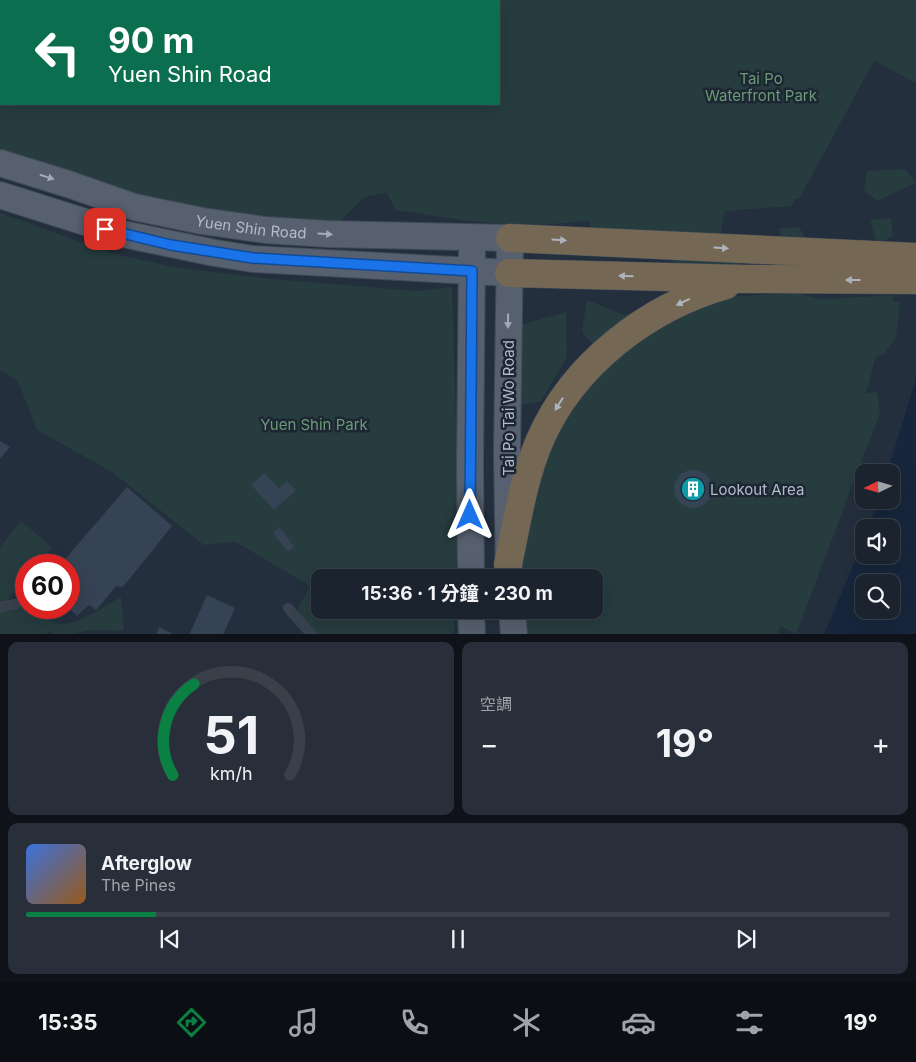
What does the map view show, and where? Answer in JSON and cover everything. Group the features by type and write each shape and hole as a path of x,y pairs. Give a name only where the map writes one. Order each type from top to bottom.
{"highway":[{"path":"510,238 910,269"},
{"path":"509,273 745,279 910,269"},
{"path":"509,569 518,514 540,440 565,395 610,347 646,321 708,290 745,279"}],"main road":[{"name":"Yuen Shin Road","path":"0,164 68,184 134,207 202,221 264,230 328,234 510,238"},
{"name":"Yuen Shin Road","path":"0,195 123,234 215,253 253,258 509,273"},
{"path":"470,569 472,238"},
{"name":"Tai Po Tai Wo Road","path":"509,569 506,454 510,238"},
{"path":"471,619 472,634"},
{"path":"513,619 514,634"}],"lane":[{"path":"0,607 15,604"},
{"path":"288,608 312,634"}],"green space":[{"name":"Tai Po Waterfront Park","path":"500,0 916,0 916,83 874,61 799,199 795,198 792,206 725,211 719,242 750,271 678,270 657,237 594,238 589,221 526,226 462,220 395,210 387,193 364,197 337,224 235,226 0,158 0,105 500,105"},
{"path":"905,169 916,183 877,201 864,190 867,171"},
{"name":"Yuen Shin Park","path":"0,213 111,253 173,267 272,279 418,291 452,287 459,522 456,569 311,569 311,619 455,619 454,634 307,634 298,607 310,586 236,542 204,545 112,472 37,430 18,381 0,370"},
{"path":"891,218 893,236 877,244 870,220"},
{"path":"799,227 809,244 787,261 779,228"},
{"path":"796,293 820,299 894,295 892,301 900,302 896,338 883,355 876,356 866,393 877,392 880,413 861,464 855,464 855,479 796,634 781,626 777,634 525,634 524,619 603,619 603,569 522,569 520,523 541,451 607,361 582,332 587,300 624,315 705,298"},
{"path":"566,312 567,357 541,401 522,405 517,326"},
{"path":"21,521 52,547 46,554 15,554 15,591 7,601 15,603 15,619 47,619 57,623 72,623 121,597 124,631 90,630 73,634 52,634 51,631 45,634 0,634 0,547"}],"water":[{"path":"916,379 916,634 824,634 855,561 855,564 900,564 900,519 871,519 875,509 900,509 900,464 889,464"}],"building":[{"path":"0,441 10,447 0,459"},
{"name":"Lookout Area","path":"693,470 706,476 712,489 706,502 693,508 680,502 674,489 680,476"},
{"path":"264,473 279,488 287,481 296,490 274,510 251,485"},
{"path":"127,487 172,526 123,587 116,586 96,610 89,605 80,613 80,554 70,554"},
{"path":"280,527 294,547 288,552 273,533"},
{"path":"207,595 235,608 223,634 189,634"},
{"path":"159,627 173,634 156,634"}],"place":[{"name":"Lookout Area","path":"693,489"}],"route":[{"path":"105,229 171,245 253,258 472,271 470,515"}]}
